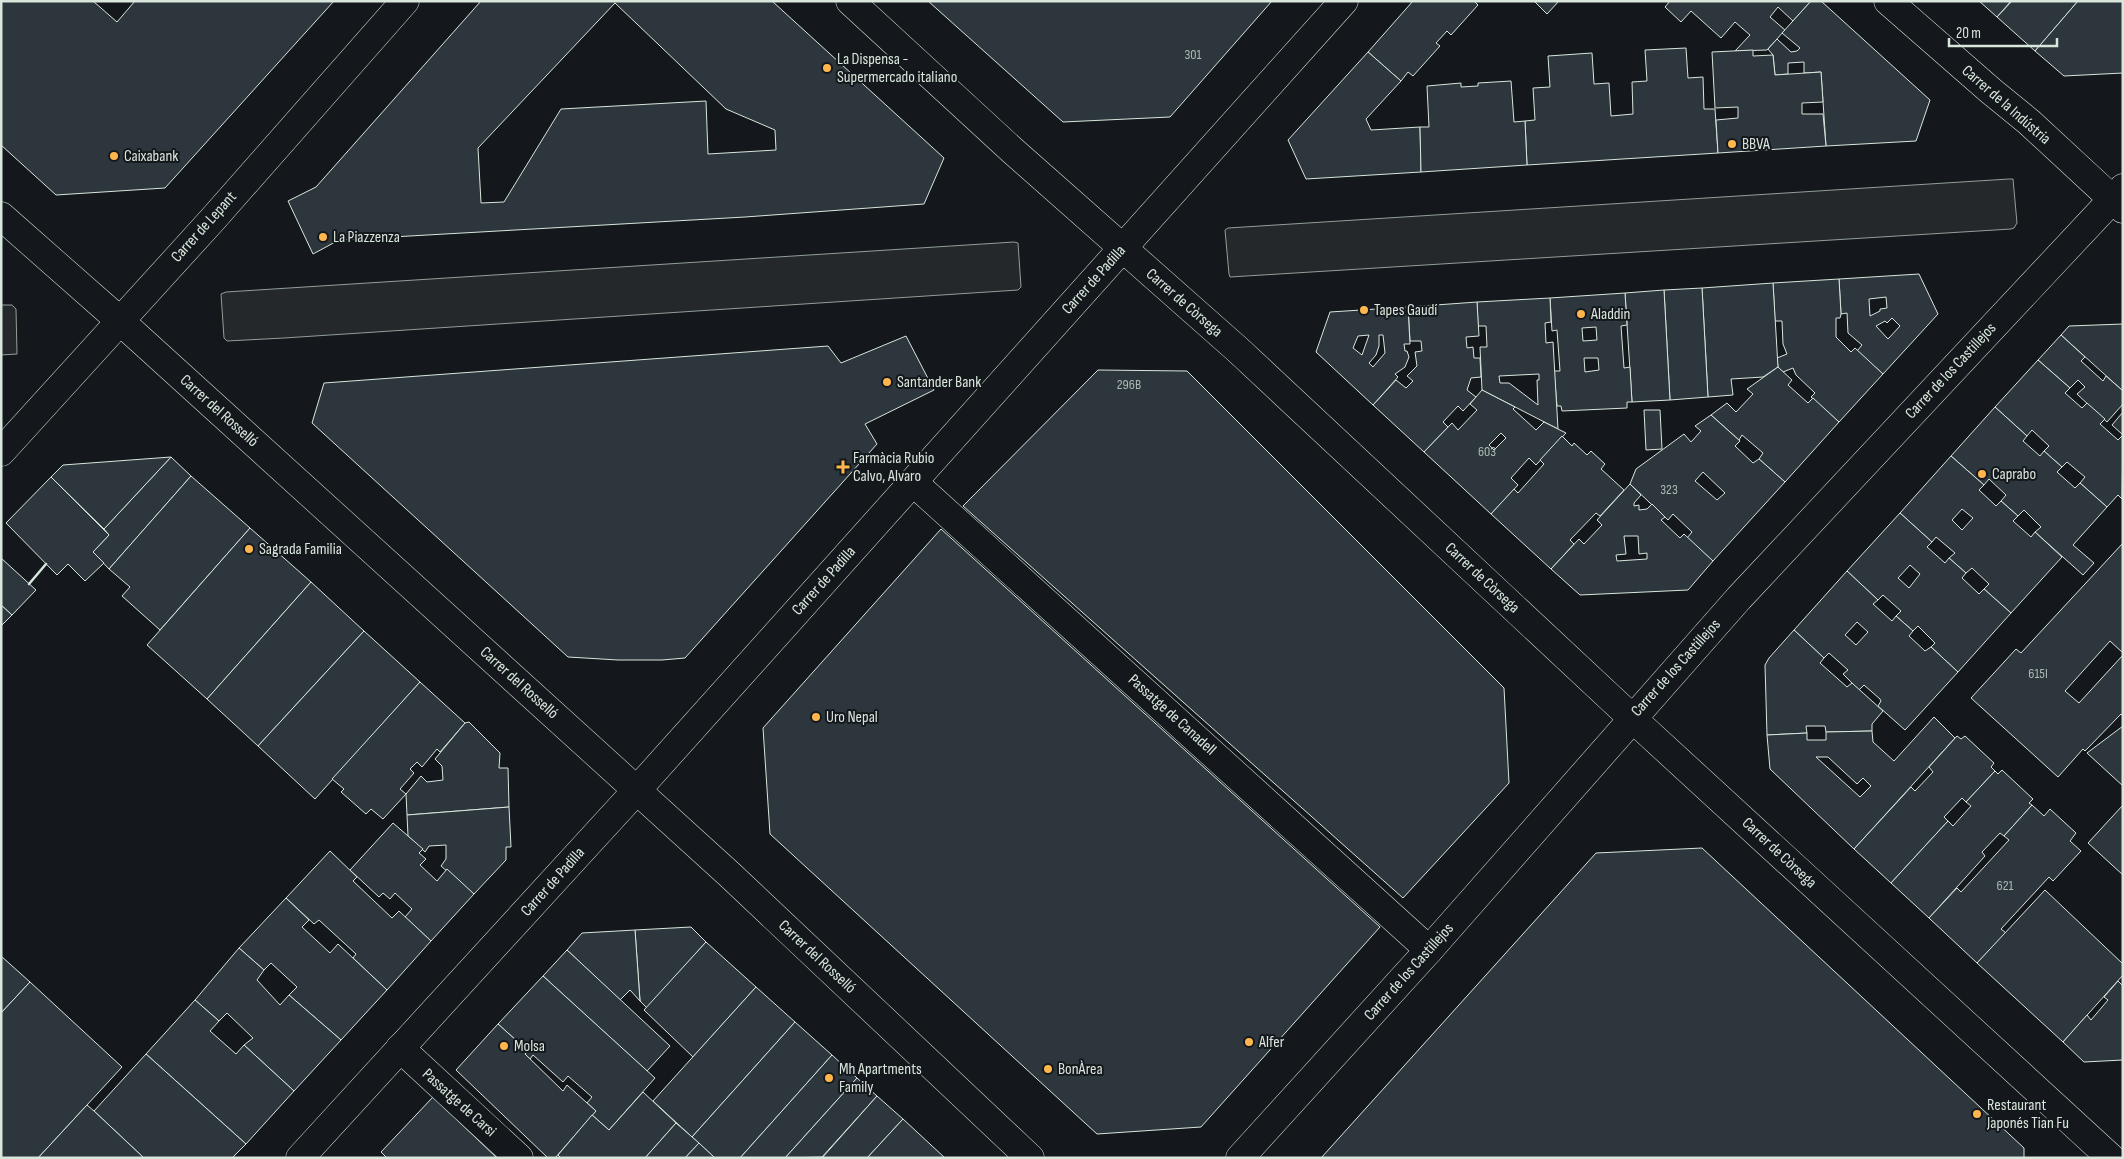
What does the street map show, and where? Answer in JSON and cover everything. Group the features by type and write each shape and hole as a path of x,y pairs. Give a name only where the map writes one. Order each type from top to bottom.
{"main road":[{"name":"Carrer de Lepant","path":"1,452 119,320 213,219 405,1"},
{"name":"Carrer de Còrsega","path":"850,1 1122,248 1237,349 1632,718 2111,1158"},
{"name":"Carrer de Padilla","path":"300,1158 636,791 1344,1"},
{"name":"Carrer de la Indústria","path":"1888,1 2119,199"},
{"name":"Carrer de los Castillejos","path":"1240,1158 1429,950 1739,598 2119,199"},
{"name":"Carrer del Rosselló","path":"1,216 119,320 736,881 1030,1158"},
{"name":"Passatge de Canadell","path":"913,482 1429,950"},
{"name":"Passatge de Carsi","path":"400,1048 519,1158"}],"shaded area":[{"path":"2013,179 2017,223 2011,229 1230,277 1229,274 1225,230 1228,228"},
{"path":"1018,243 1021,287 1018,290 284,338 227,341 224,338 221,294 226,292"},
{"path":"1,305 12,305 16,309 17,354 1,355"}],"building":[{"path":"1,1 93,1 117,22 135,1 334,1 165,188 56,195 1,145"},
{"path":"481,1 772,1 944,158 924,204 745,217 339,240 313,254 288,201 316,187","holes":["615,3 726,109 775,130 776,150 708,154 706,101 561,109 504,202 481,203 478,148"]},
{"path":"928,1 1272,1 1170,117 1063,122"},
{"path":"1413,1 1474,1 1478,5 1451,35 1447,31 1436,43 1440,46 1413,76 1408,72 1401,81 1368,52"},
{"path":"1534,1 1559,1 1547,14"},
{"path":"1670,1 1811,1 1793,21 1778,7 1770,17 1785,30 1767,50 1735,51 1750,35 1735,22 1721,38 1691,11 1681,22 1665,7"},
{"path":"1811,1 1821,1 1930,100 1916,141 1826,146 1821,72 1804,73 1804,62 1788,63 1788,74 1775,75 1773,55 1768,49 1777,39 1791,52 1797,51 1800,48 1782,33"},
{"path":"1979,1 2011,1 1997,17"},
{"path":"2012,1 2078,1 2035,51 1997,17"},
{"path":"2078,1 2123,1 2123,73 2064,76 2035,51"},
{"path":"1686,48 1688,78 1703,77 1704,109 1715,109 1718,153 1527,165 1525,121 1535,120 1533,88 1550,87 1548,56 1592,53 1594,84 1609,83 1611,116 1633,114 1632,82 1647,81 1645,50"},
{"path":"1753,50 1753,56 1773,55 1775,75 1821,72 1823,102 1802,103 1802,114 1823,114 1826,146 1718,153 1716,120 1738,118 1738,107 1715,108 1712,52"},
{"path":"1368,52 1401,81 1366,119 1371,130 1420,127 1421,172 1306,179 1288,140"},
{"path":"1511,81 1514,122 1525,121 1527,165 1421,172 1420,127 1429,127 1427,86 1461,83 1461,87 1478,86 1478,83"},
{"path":"1919,274 1938,314 1883,374 1857,351 1862,345 1848,333 1847,313 1841,314 1839,279","holes":["1886,297 1887,308 1880,309 1880,311 1870,316 1869,299","1892,318 1900,326 1888,339 1876,326 1885,321 1887,323"]},
{"path":"1839,279 1841,314 1840,318 1836,318 1836,337 1851,352 1855,348 1883,374 1839,422 1811,397 1815,393 1796,375 1793,368 1783,372 1778,367 1777,358 1787,354 1783,344 1782,321 1775,321 1773,283"},
{"path":"1773,283 1778,367 1763,377 1731,379 1733,395 1708,397 1702,288"},
{"path":"1702,288 1708,397 1670,400 1664,290"},
{"path":"1664,290 1670,400 1632,402 1625,293"},
{"path":"1625,293 1627,325 1621,326 1624,368 1630,367 1632,402 1627,402 1627,408 1562,411 1561,406 1557,406 1554,371 1560,371 1557,330 1552,331 1550,298","holes":["1596,327 1597,340 1583,341 1582,328","1584,358 1598,358 1599,370 1585,372"]},
{"path":"1550,298 1551,322 1545,323 1546,343 1553,342 1558,429 1482,390 1480,347 1487,347 1486,326 1478,326 1477,302","holes":["1539,374 1539,380 1537,380 1538,405 1509,383 1500,383 1499,376"]},
{"path":"1477,302 1479,336 1466,337 1467,348 1473,347 1474,358 1480,358 1481,377 1471,378 1467,390 1476,397 1463,411 1458,406 1443,422 1448,427 1424,452 1373,405 1396,380 1406,388 1413,381 1407,376 1417,366 1415,352 1422,351 1421,341 1410,341 1408,307"},
{"path":"1408,307 1410,344 1404,344 1405,351 1407,351 1409,357 1405,367 1395,374 1398,377 1373,405 1316,352 1330,312","holes":["1369,335 1362,355 1353,348 1358,336","1379,335 1383,335 1385,353 1373,367 1369,363 1376,355 1379,346"]},
{"path":"2123,324 2123,391 2061,335 2069,326"},
{"path":"2061,335 2085,357 2081,361 2103,381 2106,376 2123,391 2123,404 2107,422 2077,394 2085,387 2078,380 2070,388 2038,360"},
{"path":"906,336 934,390 865,424 877,444 685,658 618,660 568,657 312,423 324,383 828,346 841,363"},
{"path":"2038,360 2070,388 2065,393 2082,408 2087,403 2105,419 2100,424 2118,440 2123,435 2122,499 2118,495 2107,507 2080,483 2085,477 2067,462 2062,467 2044,451 2049,446 2032,430 2027,436 1995,407"},
{"path":"1778,367 1792,380 1788,385 1808,403 1813,398 1839,422 1785,482 1759,459 1763,453 1742,435 1739,440 1711,415 1727,403 1736,412 1753,394 1747,389"},
{"path":"1098,370 1187,371 1504,688 1509,783 1403,898 963,506"},
{"path":"1482,390 1515,407 1513,409 1536,430 1544,422 1566,433 1536,465 1529,458 1511,478 1518,485 1491,514 1424,452 1452,423 1458,430 1477,410 1470,404","holes":["1501,433 1506,438 1494,450 1489,445"]},
{"path":"1995,407 2027,436 2023,441 2040,456 2044,451 2062,467 2057,472 2075,488 2080,483 2107,507 2073,545 2094,563 2083,575 2035,532 2041,527 2024,510 2018,516 2001,501 2006,495 1989,479 1984,485 1951,456"},
{"path":"1644,410 1660,410 1662,449 1646,450"},
{"path":"2123,412 2123,435 2112,425"},
{"path":"1711,415 1740,441 1735,446 1753,463 1759,459 1785,482 1713,561 1687,538 1692,532 1673,514 1668,520 1630,484 1636,469 1684,434 1691,442 1701,431 1695,426","holes":["1703,472 1725,493 1717,500 1695,481"]},
{"path":"1562,436 1572,446 1574,443 1587,455 1591,451 1605,464 1601,469 1624,490 1600,516 1596,513 1570,540 1574,544 1551,569 1491,514 1514,489 1518,493 1544,464 1540,460"},
{"path":"1951,456 1984,485 1979,490 1996,506 2001,501 2018,516 2013,521 2031,537 2035,532 2062,557 2011,613 1984,589 1989,584 1972,568 1966,573 1949,558 1955,553 1936,537 1932,542 1900,513","holes":["1962,509 1973,518 1962,530 1952,520"]},
{"path":"171,457 191,476 109,569 93,552 109,535 104,529"},
{"path":"171,457 104,529 51,477 63,465"},
{"path":"191,476 250,528 160,630 122,596 130,587 109,569"},
{"path":"51,477 109,535 93,552 104,563 85,581 68,564 57,575 6,523"},
{"path":"1630,484 1641,495 1634,503 1634,506 1639,505 1639,510 1647,509 1652,504 1665,517 1661,520 1680,538 1684,534 1713,561 1688,590 1580,595 1551,569 1579,539 1584,544 1602,525 1597,520","holes":["1624,536 1638,536 1639,554 1647,553 1647,559 1617,561 1616,555 1626,554"]},
{"path":"1900,513 1932,542 1927,547 1945,563 1949,558 1966,573 1962,578 1979,594 1984,589 2011,613 1958,672 1931,647 1935,643 1918,626 1913,631 1896,616 1901,611 1883,595 1878,600 1847,571","holes":["1910,565 1920,574 1909,588 1898,578"]},
{"path":"250,528 311,582 207,699 147,645"},
{"path":"941,529 1380,927 1201,1127 1097,1134 770,834 763,728"},
{"path":"2123,543 2123,653 2110,641 2065,691 2079,703 2123,655 2123,716 2121,714 2085,751 2083,749 2058,777 1971,698 2016,649 2021,653"},
{"path":"1,558 36,590 12,615 1,605"},
{"path":"1847,571 1878,600 1873,604 1892,621 1896,616 1913,631 1909,636 1925,651 1931,647 1958,672 1905,730 1878,706 1881,701 1880,699 1864,685 1859,690 1843,674 1848,670 1829,653 1824,658 1794,630","holes":["1857,622 1868,632 1856,645 1845,635"]},
{"path":"311,582 364,631 258,746 207,699"},
{"path":"1,605 12,615 1,626"},
{"path":"1794,630 1824,658 1820,663 1847,687 1852,683 1883,711 1872,724 1872,731 1826,732 1825,726 1806,726 1807,733 1767,735 1765,665"},
{"path":"364,631 420,682 315,799 258,746"},
{"path":"420,682 465,723 440,752 437,749 422,767 417,762 410,769 414,773 400,789 406,794 383,819 371,809 366,814 341,792 344,789 332,779"},
{"path":"1934,717 1955,738 1854,849 1770,769 1767,735 1807,733 1807,740 1826,740 1826,732 1872,731 1873,742 1894,761","holes":["1816,757 1828,757 1857,784 1863,778 1871,786 1860,797"]},
{"path":"469,722 500,753 499,768 508,768 509,807 407,815 406,794 421,776 427,782 443,780 442,766 435,759 465,723"},
{"path":"2123,726 2123,786 2087,753"},
{"path":"1957,736 1961,739 1965,736 1994,763 1991,767 1995,771 1966,802 1962,798 1944,817 1948,821 1891,883 1854,849 1911,787 1915,791 1933,772 1929,767"},
{"path":"2002,770 2033,799 2029,803 2032,805 2004,836 2000,833 1982,852 1985,856 1929,918 1891,883 1948,821 1953,826 1971,806 1966,802 1995,771 1998,774"},
{"path":"2032,805 2044,816 2050,809 2076,833 2070,841 2081,851 2053,881 2049,877 2001,929 2006,933 1977,963 1929,918 1957,888 1961,892 2009,840 2004,836"},
{"path":"2123,805 2123,875 2088,843"},
{"path":"509,807 511,847 506,847 506,860 474,894 441,866 446,859 446,845 429,846 425,852 408,836 407,815"},
{"path":"393,823 423,849 419,853 426,859 420,865 437,881 447,869 474,894 431,941 405,917 412,909 395,893 390,899 383,893 379,897 350,870"},
{"path":"1702,848 2024,1148 2024,1158 1321,1158 1596,853"},
{"path":"330,851 357,877 353,881 392,918 399,911 431,941 387,990 353,958 356,954 319,920 314,924 286,898"},
{"path":"2045,890 2123,964 2123,975 2063,1042 1977,963"},
{"path":"286,898 309,920 302,927 330,953 338,944 387,990 341,1040 289,995 297,987 271,963 264,970 239,948"},
{"path":"691,927 706,942 647,1008 640,1001 635,930"},
{"path":"635,930 640,1001 630,990 620,1000 567,950 582,933"},
{"path":"706,942 756,987 693,1057 644,1010"},
{"path":"239,948 264,970 257,980 280,1005 289,995 341,1040 294,1091 244,1045 253,1038 227,1013 219,1021 195,1000"},
{"path":"567,950 670,1046 647,1071 543,976"},
{"path":"1,956 30,982 1,1013"},
{"path":"543,976 655,1078 609,1130 592,1115 596,1111 587,1103 592,1097 568,1076 563,1082 533,1055 530,1059 525,1054 528,1051 498,1024"},
{"path":"2118,981 2123,986 2123,1060 2084,1062 2063,1042 2087,1015 2091,1020 2108,1000 2104,997"},
{"path":"30,982 122,1067 38,1158 1,1158 1,1013"},
{"path":"756,987 795,1022 692,1137 653,1101"},
{"path":"195,1000 219,1021 210,1031 236,1054 244,1045 294,1091 246,1144 146,1054"},
{"path":"795,1022 832,1055 740,1158 715,1158 692,1137"},
{"path":"498,1024 528,1051 525,1054 563,1091 567,1085 596,1111 555,1158 548,1158 456,1070"},
{"path":"146,1054 246,1144 234,1158 144,1158 94,1111"},
{"path":"832,1055 857,1078 785,1158 740,1158"},
{"path":"857,1078 877,1096 822,1157 785,1158"},
{"path":"643,1092 676,1123 645,1158 561,1158 558,1155 592,1115 609,1130"},
{"path":"877,1096 903,1119 867,1158 822,1158"},
{"path":"433,1097 497,1158 387,1158 381,1152"},
{"path":"87,1105 94,1111 144,1158 38,1158"},
{"path":"903,1119 945,1158 867,1158"},
{"path":"676,1123 699,1143 685,1158 645,1158"},
{"path":"699,1143 715,1158 685,1158"}],"wall":[{"path":"29,584 46,564"}],"place":[{"name":"La Dispensa - Supermercado italiano","path":"827,68"},
{"name":"BBVA","path":"1732,144"},
{"name":"Caixabank","path":"114,156"},
{"name":"La Piazzenza","path":"323,237"},
{"name":"Tapes Gaudí","path":"1364,310"},
{"name":"Aladdin","path":"1581,314"},
{"name":"Santander Bank","path":"887,382"},
{"name":"Farmàcia Rubio Calvo, Alvaro","path":"843,467"},
{"name":"Caprabo","path":"1982,474"},
{"name":"Sagrada Familia","path":"249,549"},
{"name":"Uro Nepal","path":"816,717"},
{"name":"Alfer","path":"1249,1042"},
{"name":"Molsa","path":"504,1046"},
{"name":"BonÀrea","path":"1048,1069"},
{"name":"Mh Apartments Family","path":"829,1078"},
{"name":"Restaurant Japonés Tian Fu","path":"1977,1114"}]}
